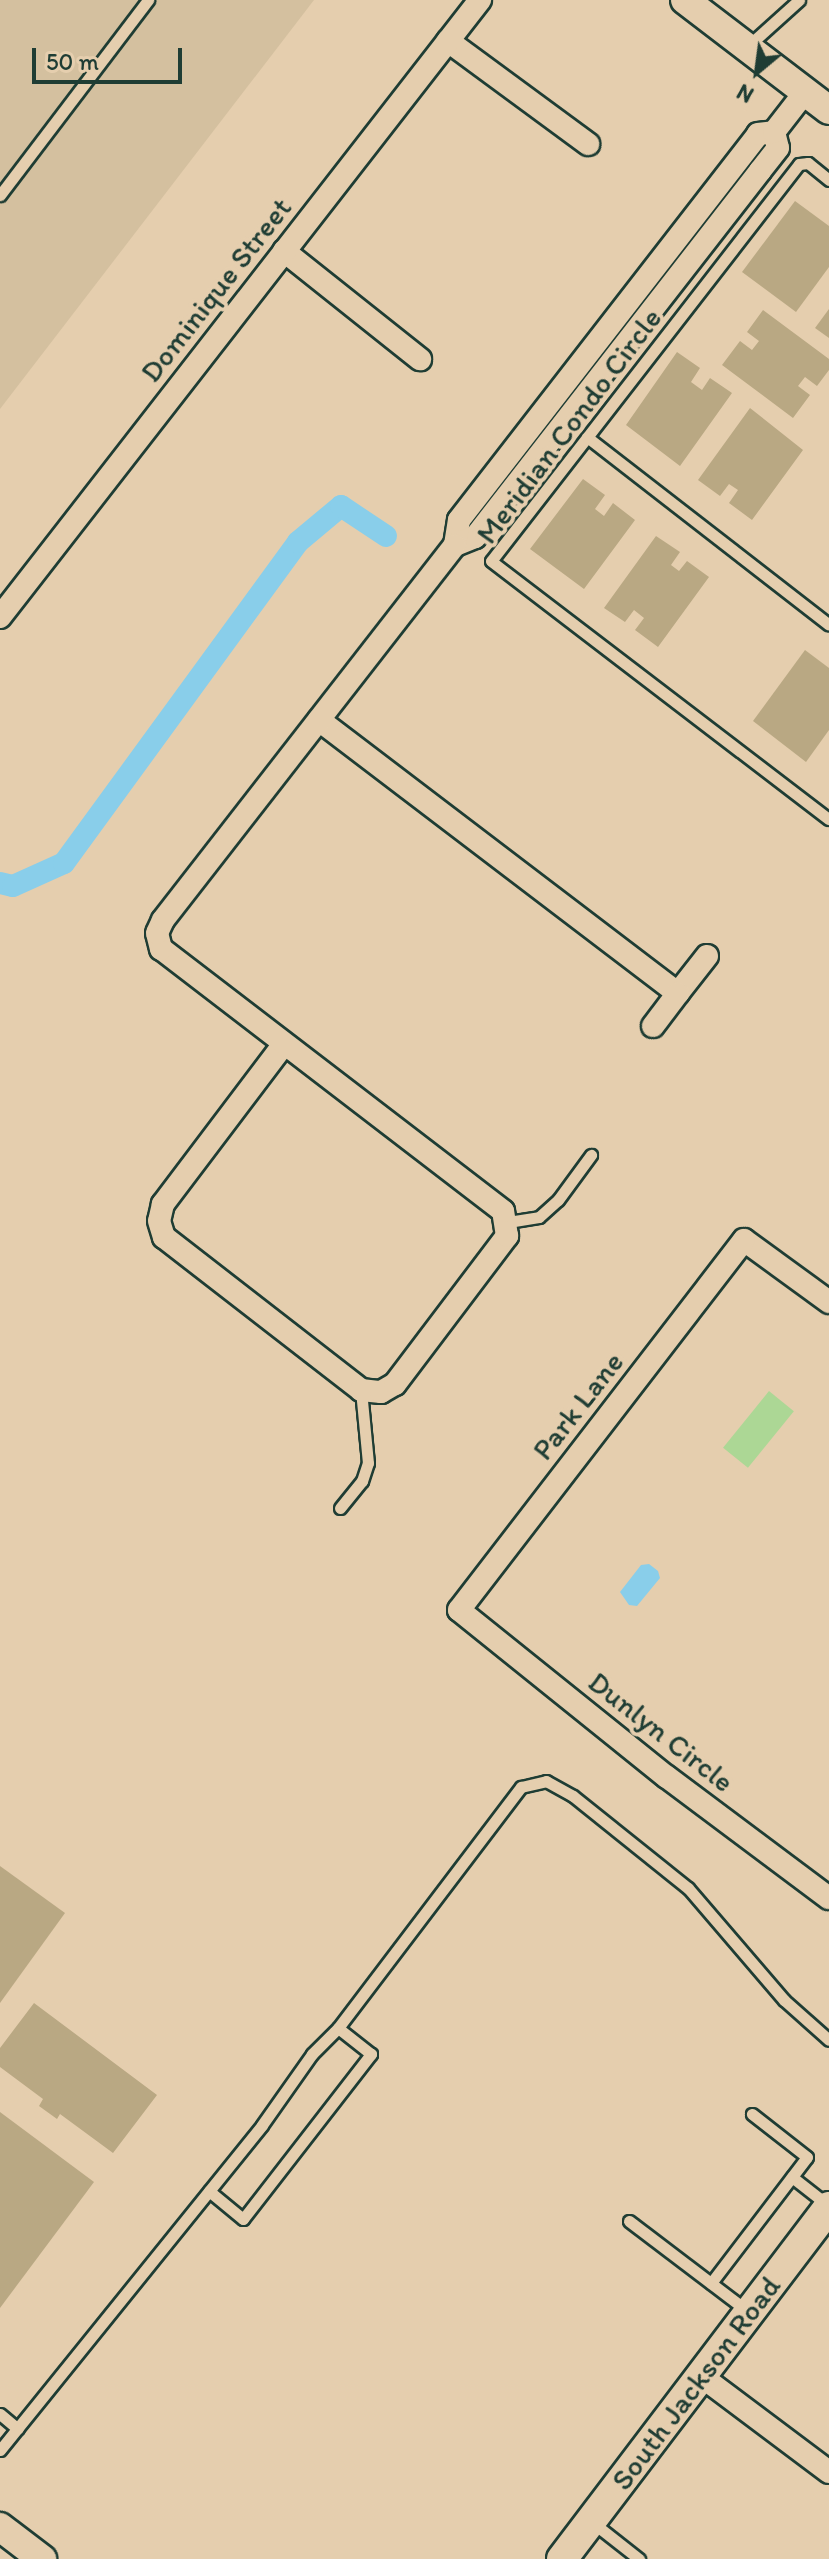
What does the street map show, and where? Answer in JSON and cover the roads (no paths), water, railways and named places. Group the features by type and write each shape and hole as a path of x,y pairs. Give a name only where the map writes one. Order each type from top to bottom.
{"main road":[{"name":"South Jackson Road","path":"562,2559 829,2206"}],"street":[{"name":"Dominique Street","path":"0,617 480,0"},
{"path":"685,0 829,110"},
{"path":"448,41 588,144"},
{"path":"626,324 741,156 758,134 774,132 805,92"},
{"path":"284,1044 163,1204 159,1221 164,1237 361,1390 381,1392 395,1384 507,1236 508,1222 503,1211 161,949 157,933 163,920 455,545 459,520 778,148 774,132"},
{"path":"741,156 760,171"},
{"path":"284,251 420,359"},
{"path":"319,720 678,993"},
{"path":"653,1026 707,956"},
{"name":"Park Lane","path":"459,1610 744,1240 829,1302"},
{"name":"Dunlyn Circle","path":"459,1610 667,1777 829,1898"},
{"path":"701,2376 829,2472"},
{"path":"0,2527 42,2559"}],"lane":[{"path":"0,195 148,0"},
{"path":"747,48 799,0"},
{"name":"Meridian Condo Circle","path":"829,180 808,163 799,164 491,561 829,819"},
{"path":"0,173 11,181"},
{"path":"587,437 829,625"},
{"path":"508,1222 539,1217 558,1200 591,1155"},
{"path":"340,1508 362,1481 368,1463 361,1390"},
{"path":"0,2450 209,2191 312,2054 338,2028 521,1787 546,1781 573,1796 688,1888 784,2000 829,2040"},
{"path":"209,2191 243,2219 371,2054 338,2028"},
{"path":"711,2283 807,2157 752,2114"},
{"path":"792,2177 829,2206"},
{"path":"629,2221 749,2312"},
{"path":"0,2414 18,2429"},
{"path":"591,2521 639,2559"}],"water":[{"path":"649,1564 658,1571 660,1578 637,1606 629,1605 620,1592 641,1565"}],"waterway":[{"path":"0,883 13,886 64,863 298,542 341,506 386,536"}]}
